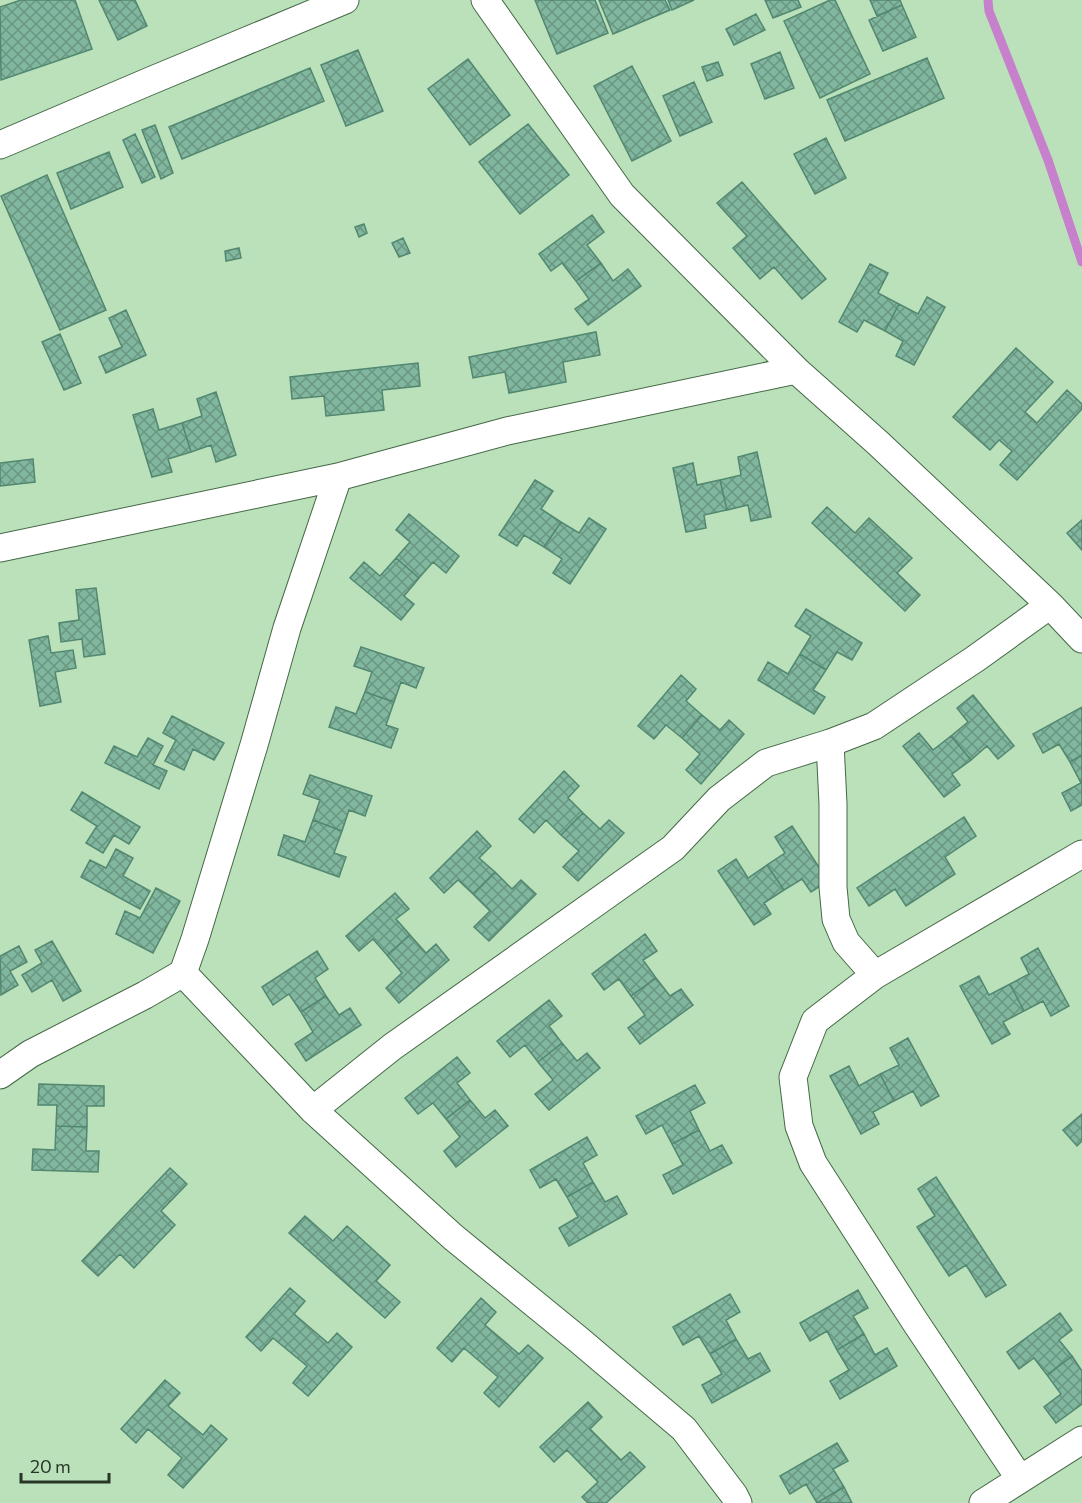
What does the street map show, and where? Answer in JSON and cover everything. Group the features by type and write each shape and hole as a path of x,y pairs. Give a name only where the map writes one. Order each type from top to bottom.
{"street":[{"path":"0,145 345,0"},
{"path":"485,0 621,195 796,370 878,443 1050,605 1082,639"},
{"path":"0,548 338,477 507,431 796,370"},
{"path":"0,1075 30,1054 145,996 183,973 255,745 287,628 338,477"},
{"path":"313,1110 392,1047 673,848 718,799 766,763 830,743 874,726 975,659 1050,605"},
{"path":"830,743 833,887 836,919 846,942 875,975"},
{"path":"1020,1479 813,1163 800,1126 793,1077 815,1021 875,975 1082,854"},
{"path":"183,973 313,1110 453,1237 684,1429 738,1503"},
{"path":"983,1503 1082,1440"}],"building":[{"path":"21,0 75,0 92,49 1,80 0,7"},
{"path":"99,0 135,0 147,26 118,40"},
{"path":"535,0 595,0 608,33 557,54"},
{"path":"599,0 665,0 670,10 613,34"},
{"path":"668,0 694,0 672,10"},
{"path":"765,0 798,0 801,7 773,18"},
{"path":"830,0 835,0 870,74 820,98 784,21"},
{"path":"870,0 900,0 902,5 877,16"},
{"path":"902,5 916,37 883,51 869,20"},
{"path":"756,14 765,30 734,45 726,29"},
{"path":"358,50 383,111 346,126 321,65"},
{"path":"780,52 794,88 765,99 751,64"},
{"path":"927,58 944,98 845,141 827,100"},
{"path":"468,59 510,115 470,145 428,89"},
{"path":"718,62 723,75 707,81 702,67"},
{"path":"632,66 671,141 632,161 594,86"},
{"path":"310,68 324,101 182,159 169,127"},
{"path":"694,82 712,122 680,136 663,96"},
{"path":"528,124 569,175 520,214 479,162"},
{"path":"155,125 173,173 161,179 142,130"},
{"path":"135,134 155,177 142,183 123,140"},
{"path":"826,138 846,178 815,194 794,154"},
{"path":"109,152 123,187 71,209 57,173"},
{"path":"47,175 106,310 60,330 1,196"},
{"path":"742,182 826,279 802,299 774,267 760,279 733,248 747,236 717,203"},
{"path":"592,215 604,232 587,245 601,263 576,281 562,263 551,271 539,254"},
{"path":"364,224 367,233 359,237 355,227"},
{"path":"403,238 410,253 399,257 392,243"},
{"path":"239,248 241,258 226,261 225,251"},
{"path":"601,263 613,281 628,269 641,286 588,325 575,309 589,299 576,281"},
{"path":"870,264 888,273 878,293 899,304 885,331 864,320 857,332 839,322"},
{"path":"927,297 945,307 914,365 896,356 903,341 885,331 899,304 918,314"},
{"path":"126,310 146,355 106,373 99,357 122,347 109,318"},
{"path":"596,332 600,355 563,362 566,382 509,393 505,372 473,378 469,357"},
{"path":"60,334 81,383 64,390 42,342"},
{"path":"1016,348 1053,382 1025,412 1037,423 1067,390 1082,404 1082,409 1017,480 1000,465 1012,451 999,440 990,450 953,417"},
{"path":"418,363 420,386 382,390 384,410 326,416 324,396 292,399 290,377"},
{"path":"216,392 236,455 216,462 211,445 191,452 182,423 202,416 197,399"},
{"path":"153,409 159,430 182,423 191,452 168,459 172,472 152,477 133,415"},
{"path":"757,452 771,517 751,521 748,505 727,510 720,480 741,475 738,457"},
{"path":"33,459 35,482 0,486 0,463"},
{"path":"693,463 697,485 720,480 727,510 704,515 706,528 686,532 673,468"},
{"path":"535,480 553,491 541,509 561,522 544,547 524,535 517,546 499,535"},
{"path":"827,507 855,533 869,518 912,558 897,573 920,595 905,611 812,523"},
{"path":"409,514 459,556 446,573 433,562 419,578 396,558 410,542 396,530"},
{"path":"589,518 606,529 570,584 553,573 562,559 544,547 561,522 579,533"},
{"path":"1082,520 1082,550 1067,533"},
{"path":"396,558 419,578 404,596 414,604 401,620 350,578 364,562 380,576"},
{"path":"96,588 105,654 84,657 82,639 61,642 59,623 79,620 76,590"},
{"path":"806,609 862,643 852,660 837,652 826,670 800,654 811,636 795,626"},
{"path":"48,636 51,653 73,650 76,668 55,672 61,702 40,706 29,640"},
{"path":"361,647 424,668 416,688 401,682 394,702 365,692 372,672 354,666"},
{"path":"800,654 826,670 813,690 825,697 814,714 758,680 768,662 788,674"},
{"path":"681,675 696,689 686,701 702,715 682,738 666,725 654,739 638,726"},
{"path":"365,692 394,702 386,725 398,729 391,748 329,727 336,707 356,714"},
{"path":"973,695 1014,746 998,759 987,746 971,760 951,736 968,722 957,708"},
{"path":"1082,707 1082,755 1070,762 1059,744 1043,753 1033,734"},
{"path":"702,715 720,730 729,720 744,734 701,784 686,770 700,754 682,738"},
{"path":"172,716 224,743 214,760 193,749 184,770 165,761 176,740 163,733"},
{"path":"919,733 933,750 951,736 971,760 952,774 960,785 944,797 903,746"},
{"path":"148,738 163,746 153,765 167,771 159,789 105,763 114,746 137,757"},
{"path":"1082,755 1082,805 1071,811 1062,793 1081,783 1070,762"},
{"path":"564,771 579,786 568,798 583,813 561,835 546,820 534,833 519,819"},
{"path":"310,775 372,796 365,816 349,810 342,831 313,820 320,800 303,794"},
{"path":"82,792 140,827 129,844 114,835 103,853 86,843 97,826 71,810"},
{"path":"583,813 600,829 609,820 624,833 578,881 563,867 579,851 561,835"},
{"path":"964,817 976,836 945,857 955,874 906,906 895,889 869,906 857,888"},
{"path":"313,820 342,831 334,853 346,857 339,877 278,855 284,835 305,842"},
{"path":"792,826 828,881 811,892 802,879 784,890 767,865 785,853 775,837"},
{"path":"477,831 491,846 479,858 495,872 473,894 458,880 444,893 430,878"},
{"path":"116,849 133,858 123,876 150,891 140,909 81,877 90,860 106,868"},
{"path":"736,859 748,878 767,865 784,890 764,903 771,914 754,925 718,871"},
{"path":"495,872 512,889 521,880 536,894 489,941 474,927 490,911 473,894"},
{"path":"156,888 180,901 153,953 116,934 125,911 140,918"},
{"path":"395,893 409,909 396,919 410,935 387,955 373,939 359,951 346,936"},
{"path":"645,934 657,951 643,960 656,978 631,996 619,979 604,990 592,974"},
{"path":"410,935 426,953 436,944 449,960 399,1003 386,988 402,973 387,955"},
{"path":"52,941 81,991 63,1001 52,980 32,992 22,975 42,963 35,950"},
{"path":"19,946 27,962 10,971 18,985 1,995 0,956"},
{"path":"1038,948 1069,1006 1051,1016 1043,1001 1024,1011 1010,984 1029,974 1021,958"},
{"path":"317,951 328,969 315,978 326,996 301,1012 289,994 273,1005 262,987"},
{"path":"979,976 989,995 1010,984 1024,1011 1003,1022 1010,1034 992,1044 960,986"},
{"path":"656,978 670,996 681,989 693,1005 640,1044 628,1028 645,1015 631,996"},
{"path":"326,996 339,1015 350,1008 361,1025 306,1061 295,1044 313,1032 301,1012"},
{"path":"549,1000 562,1016 549,1026 562,1043 538,1062 525,1045 510,1057 497,1041"},
{"path":"908,1038 939,1096 921,1106 913,1091 894,1101 880,1074 899,1065 890,1048"},
{"path":"562,1043 577,1061 587,1053 600,1068 549,1110 535,1094 553,1080 538,1062"},
{"path":"457,1057 470,1073 457,1083 470,1100 446,1119 433,1103 418,1114 405,1098"},
{"path":"849,1066 859,1086 880,1074 894,1101 873,1112 879,1124 861,1134 830,1076"},
{"path":"39,1084 104,1086 104,1106 87,1106 87,1127 56,1126 57,1105 38,1105"},
{"path":"695,1085 705,1103 690,1111 699,1130 672,1144 662,1125 646,1134 636,1116"},
{"path":"470,1100 485,1118 495,1110 508,1126 456,1167 444,1151 460,1137 446,1119"},
{"path":"1082,1114 1082,1141 1077,1146 1063,1130"},
{"path":"56,1126 87,1127 86,1151 99,1151 98,1172 32,1170 33,1149 55,1150"},
{"path":"699,1130 710,1151 722,1145 732,1163 673,1194 663,1175 683,1165 672,1144"},
{"path":"587,1137 597,1155 583,1163 593,1182 567,1197 556,1179 540,1188 530,1170"},
{"path":"170,1168 187,1184 161,1211 175,1225 134,1268 120,1254 98,1276 82,1261"},
{"path":"936,1177 1006,1285 986,1297 966,1265 949,1276 917,1227 935,1216 918,1189"},
{"path":"593,1182 605,1202 617,1196 627,1214 569,1246 559,1228 578,1217 567,1197"},
{"path":"305,1216 333,1241 347,1226 390,1265 376,1281 400,1302 385,1318 289,1233"},
{"path":"290,1288 305,1301 294,1314 328,1343 337,1333 352,1347 308,1396 293,1383 307,1366 273,1338 261,1351 246,1337"},
{"path":"858,1290 868,1308 853,1316 864,1334 837,1350 827,1331 810,1341 800,1323"},
{"path":"730,1294 740,1312 726,1320 736,1339 710,1354 699,1336 683,1345 673,1327"},
{"path":"481,1298 496,1312 485,1325 519,1354 528,1345 543,1358 499,1407 484,1393 498,1377 464,1348 452,1362 437,1348"},
{"path":"1060,1313 1072,1330 1059,1340 1072,1356 1047,1375 1034,1358 1019,1369 1007,1352"},
{"path":"864,1334 875,1355 887,1348 897,1366 840,1399 830,1381 849,1370 837,1350"},
{"path":"736,1339 748,1359 760,1353 770,1371 712,1403 702,1385 722,1374 710,1354"},
{"path":"1072,1356 1082,1371 1082,1404 1056,1423 1044,1407 1061,1394 1047,1375"},
{"path":"165,1380 180,1393 168,1406 203,1435 211,1425 227,1439 183,1488 168,1475 182,1458 148,1429 136,1443 121,1429"},
{"path":"588,1402 602,1417 590,1429 621,1460 630,1452 645,1467 606,1503 588,1503 582,1497 598,1482 567,1450 554,1462 540,1447"},
{"path":"837,1443 848,1461 833,1469 844,1487 817,1503 806,1484 790,1494 780,1476"},
{"path":"844,1487 852,1503 817,1503"}],"waterway":[{"path":"988,0 989,11 1048,160 1082,262"}]}
